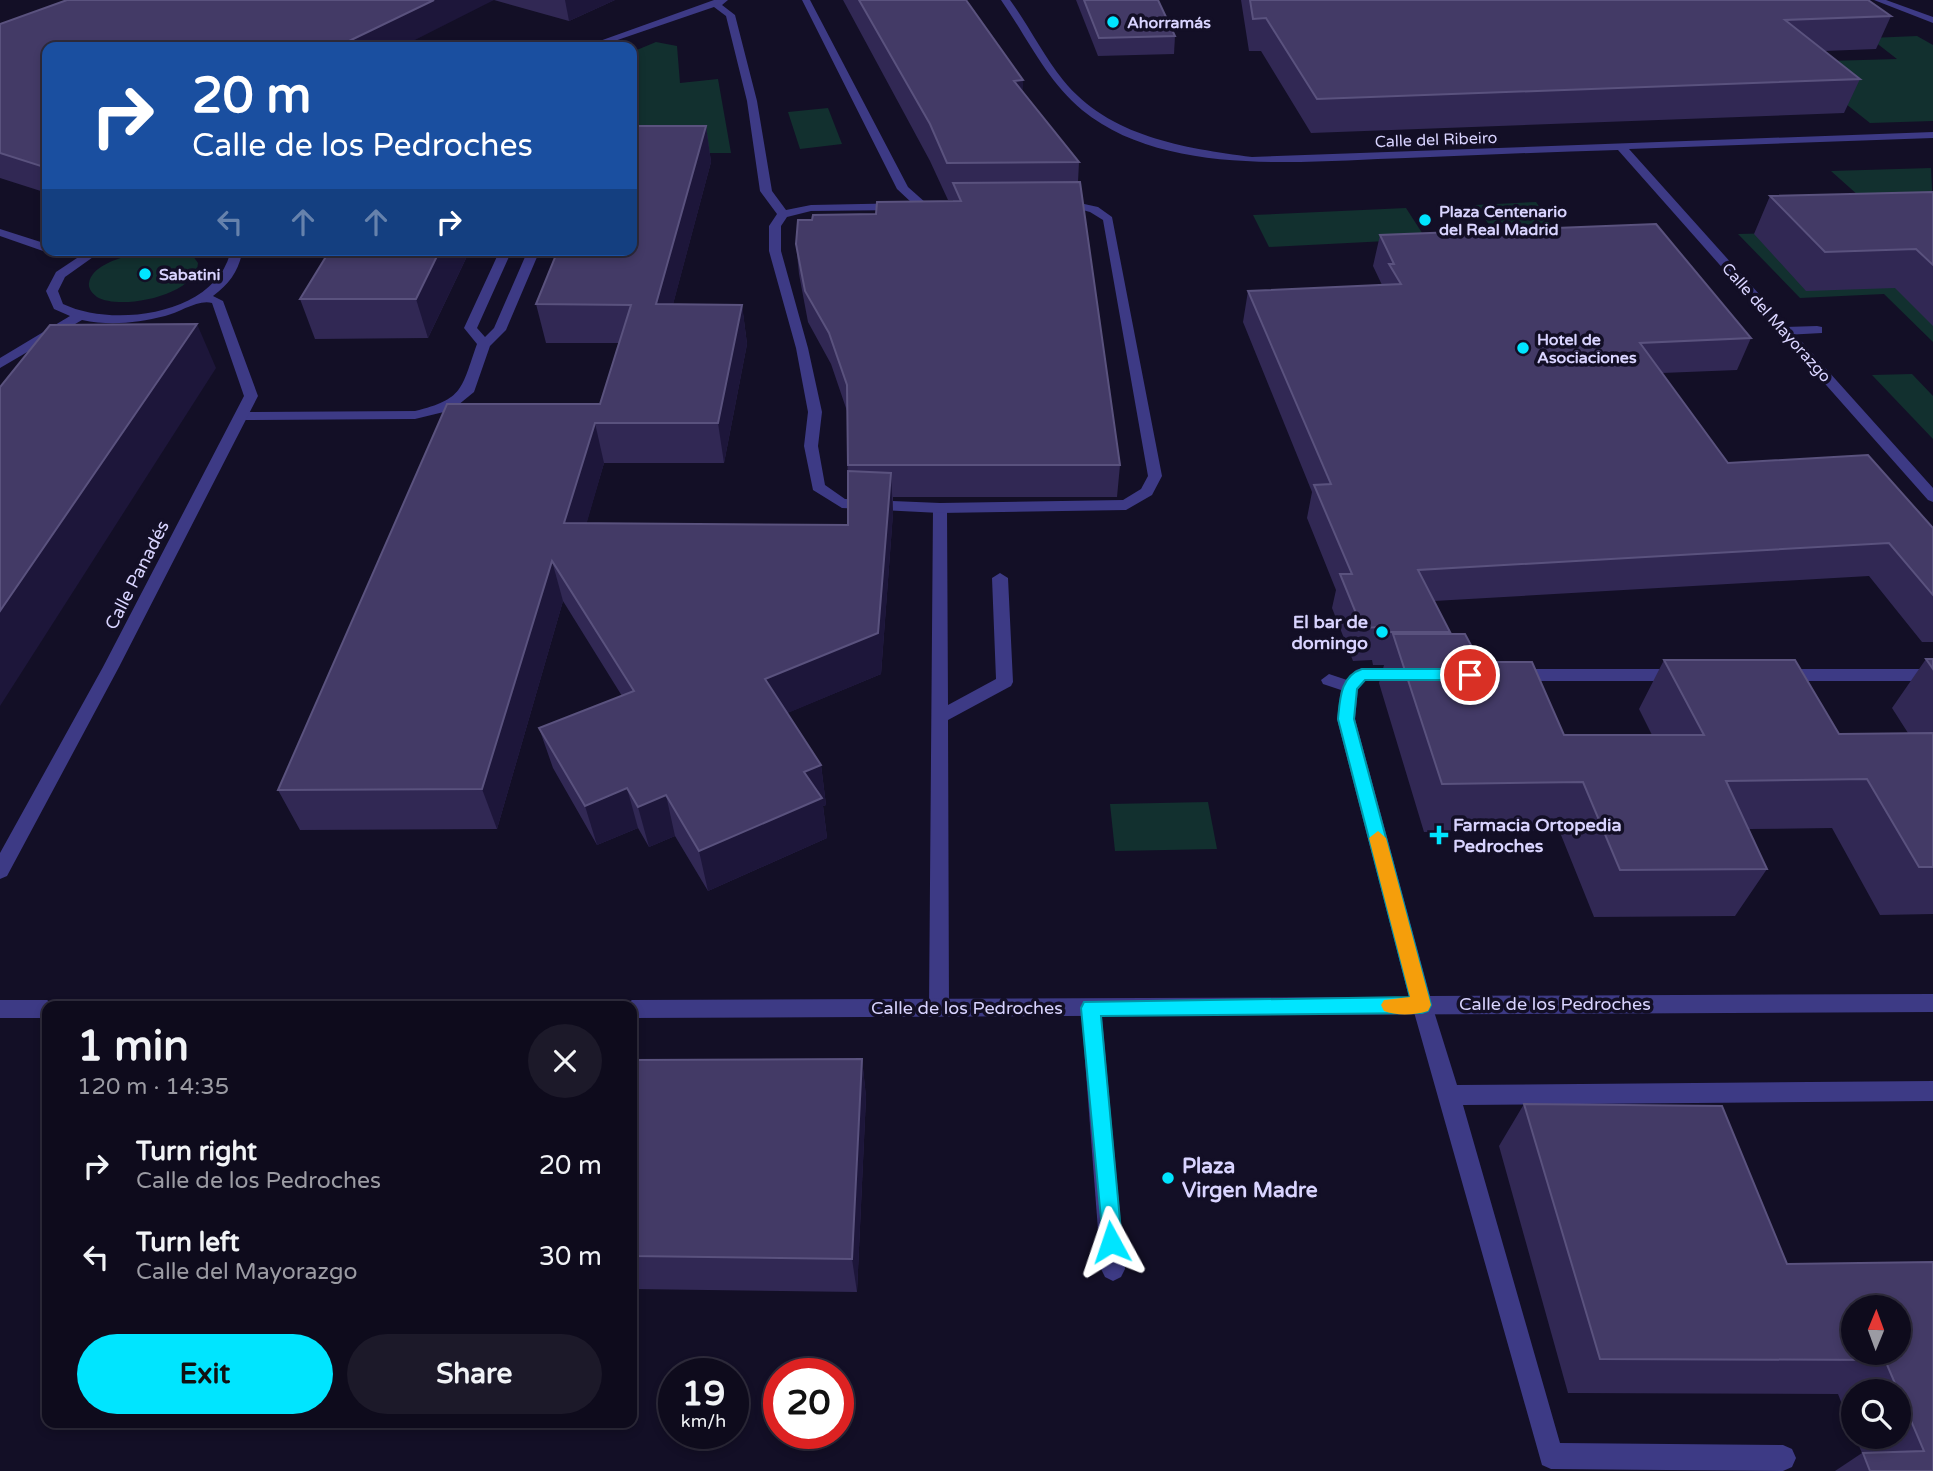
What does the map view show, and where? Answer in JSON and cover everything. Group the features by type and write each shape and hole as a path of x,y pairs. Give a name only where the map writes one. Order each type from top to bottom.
{"street":[{"path":"602,42 729,0"},
{"path":"806,0 903,189 923,207"},
{"name":"Calle del Ribeiro","path":"1005,0 1069,93 1116,129 1188,152 1252,160 1933,135"},
{"path":"1878,0 1933,20"},
{"path":"714,3 730,15 752,101 766,191 783,214"},
{"name":"Calle del Mayorazgo","path":"1622,148 1933,497"},
{"path":"1075,205 1094,209 1108,219 1154,476 1147,492 1126,505 940,508 842,503 818,487 811,446 815,412 802,348 775,251 775,226 783,214 811,208 923,207 1075,205"},
{"path":"0,232 42,246"},
{"path":"73,256 80,258"},
{"path":"84,256 60,275 52,291 58,306 79,316 107,320 141,317 175,309 204,297 225,282 236,268 236,256"},
{"path":"484,344 470,328 503,256"},
{"path":"241,416 415,415 447,407 467,392 484,344 500,330 531,256"},
{"name":"Calle Panadés","path":"0,871 111,667 251,396 217,301 204,297"},
{"path":"0,364 79,316"},
{"path":"1785,331 1817,330"},
{"path":"939,1008 940,508"},
{"path":"941,716 1005,682 1000,578"},
{"path":"1417,674 1362,674 1350,687 1346,719 1422,1005 1551,1456 1783,1458"},
{"path":"1501,675 1696,675"},
{"path":"1766,675 1933,676"},
{"path":"1329,680 1350,687"},
{"name":"Calle de los Pedroches","path":"637,1009 1933,1003"},
{"path":"1091,1008 1114,1269"},
{"path":"0,1009 42,1009"},
{"path":"1449,1095 1933,1091"}],"green space":[{"path":"1917,36 1933,45 1933,121 1870,123 1793,62 1897,59 1870,38"},
{"path":"656,42 677,46 680,83 718,79 731,153 637,153 637,50"},
{"path":"828,108 842,144 800,149 788,112"},
{"path":"1931,168 1933,210 1877,212 1831,171"},
{"path":"1536,202 1557,232 1495,233 1475,205"},
{"path":"1406,208 1426,239 1269,247 1253,215"},
{"path":"1933,229 1933,342 1884,294 1800,298 1738,234"},
{"path":"193,256 198,263 194,274 172,292 139,301 108,301 97,297 90,289 89,283 93,274 101,267 124,257"},
{"path":"1912,374 1933,396 1933,439 1872,375"},
{"path":"1208,802 1217,849 1115,851 1110,804"}],"building":[{"path":"67,0 434,0 349,41 353,42 42,42 42,166 0,153 0,24"},
{"path":"859,0 966,0 1023,80 1014,81 1079,162 947,163 930,124"},
{"path":"1084,0 1158,0 1175,36 1099,38"},
{"path":"1250,0 1868,0 1891,16 1785,20 1860,79 1317,99 1266,18 1253,19"},
{"path":"637,126 706,126 656,304 742,305 718,423 595,423 564,523 848,525 848,471 891,473 878,633 765,679 821,765 804,772 822,798 699,851 666,795 638,807 627,788 585,806 539,728 634,691 552,561 482,789 278,790 447,404 600,404 631,305 536,304 556,256 637,256"},
{"path":"1080,182 1120,465 848,465 847,385 829,333 805,291 796,244 798,220 812,220 813,215 876,214 877,202 961,201 953,183"},
{"path":"1933,192 1933,265 1916,249 1825,252 1770,196"},
{"path":"1656,224 1751,338 1640,343 1728,463 1868,455 1933,528 1933,595 1889,543 1418,570 1450,632 1383,632 1381,627 1362,628 1340,574 1352,574 1314,485 1331,484 1248,291 1401,284 1389,264 1394,264 1380,235"},
{"path":"326,256 437,256 416,299 300,299"},
{"path":"197,324 0,611 0,387 50,325"},
{"path":"1393,634 1465,634 1480,662 1532,662 1564,735 1704,735 1664,660 1795,660 1839,734 1933,733 1933,867 1919,867 1867,779 1726,781 1767,869 1620,870 1583,782 1442,784"},
{"path":"1926,659 1933,659 1933,669"},
{"path":"862,1059 852,1259 637,1256 637,1060"},
{"path":"1524,1104 1722,1106 1787,1264 1933,1262 1933,1471 1870,1471 1863,1453 1924,1451 1911,1421 1911,1379 1893,1379 1887,1365 1911,1365 1911,1295 1841,1295 1841,1360 1600,1359"}],"slow traffic":[{"path":"1378,838 1422,1005 1390,1005"}],"place":[{"name":"Ahorramás","path":"1113,22"},
{"name":"Plaza Centenario del Real Madrid","path":"1425,220"},
{"name":"Sabatini","path":"145,274"},
{"name":"Hotel de Asociaciones","path":"1523,348"},
{"name":"El bar de domingo","path":"1382,632"},
{"name":"Farmacia Ortopedia Pedroches","path":"1439,835"},
{"name":"Plaza Virgen Madre","path":"1168,1178"}],"route":[{"path":"1111,1242 1091,1008 1422,1005 1346,719 1350,687 1362,674 1470,675"}]}
